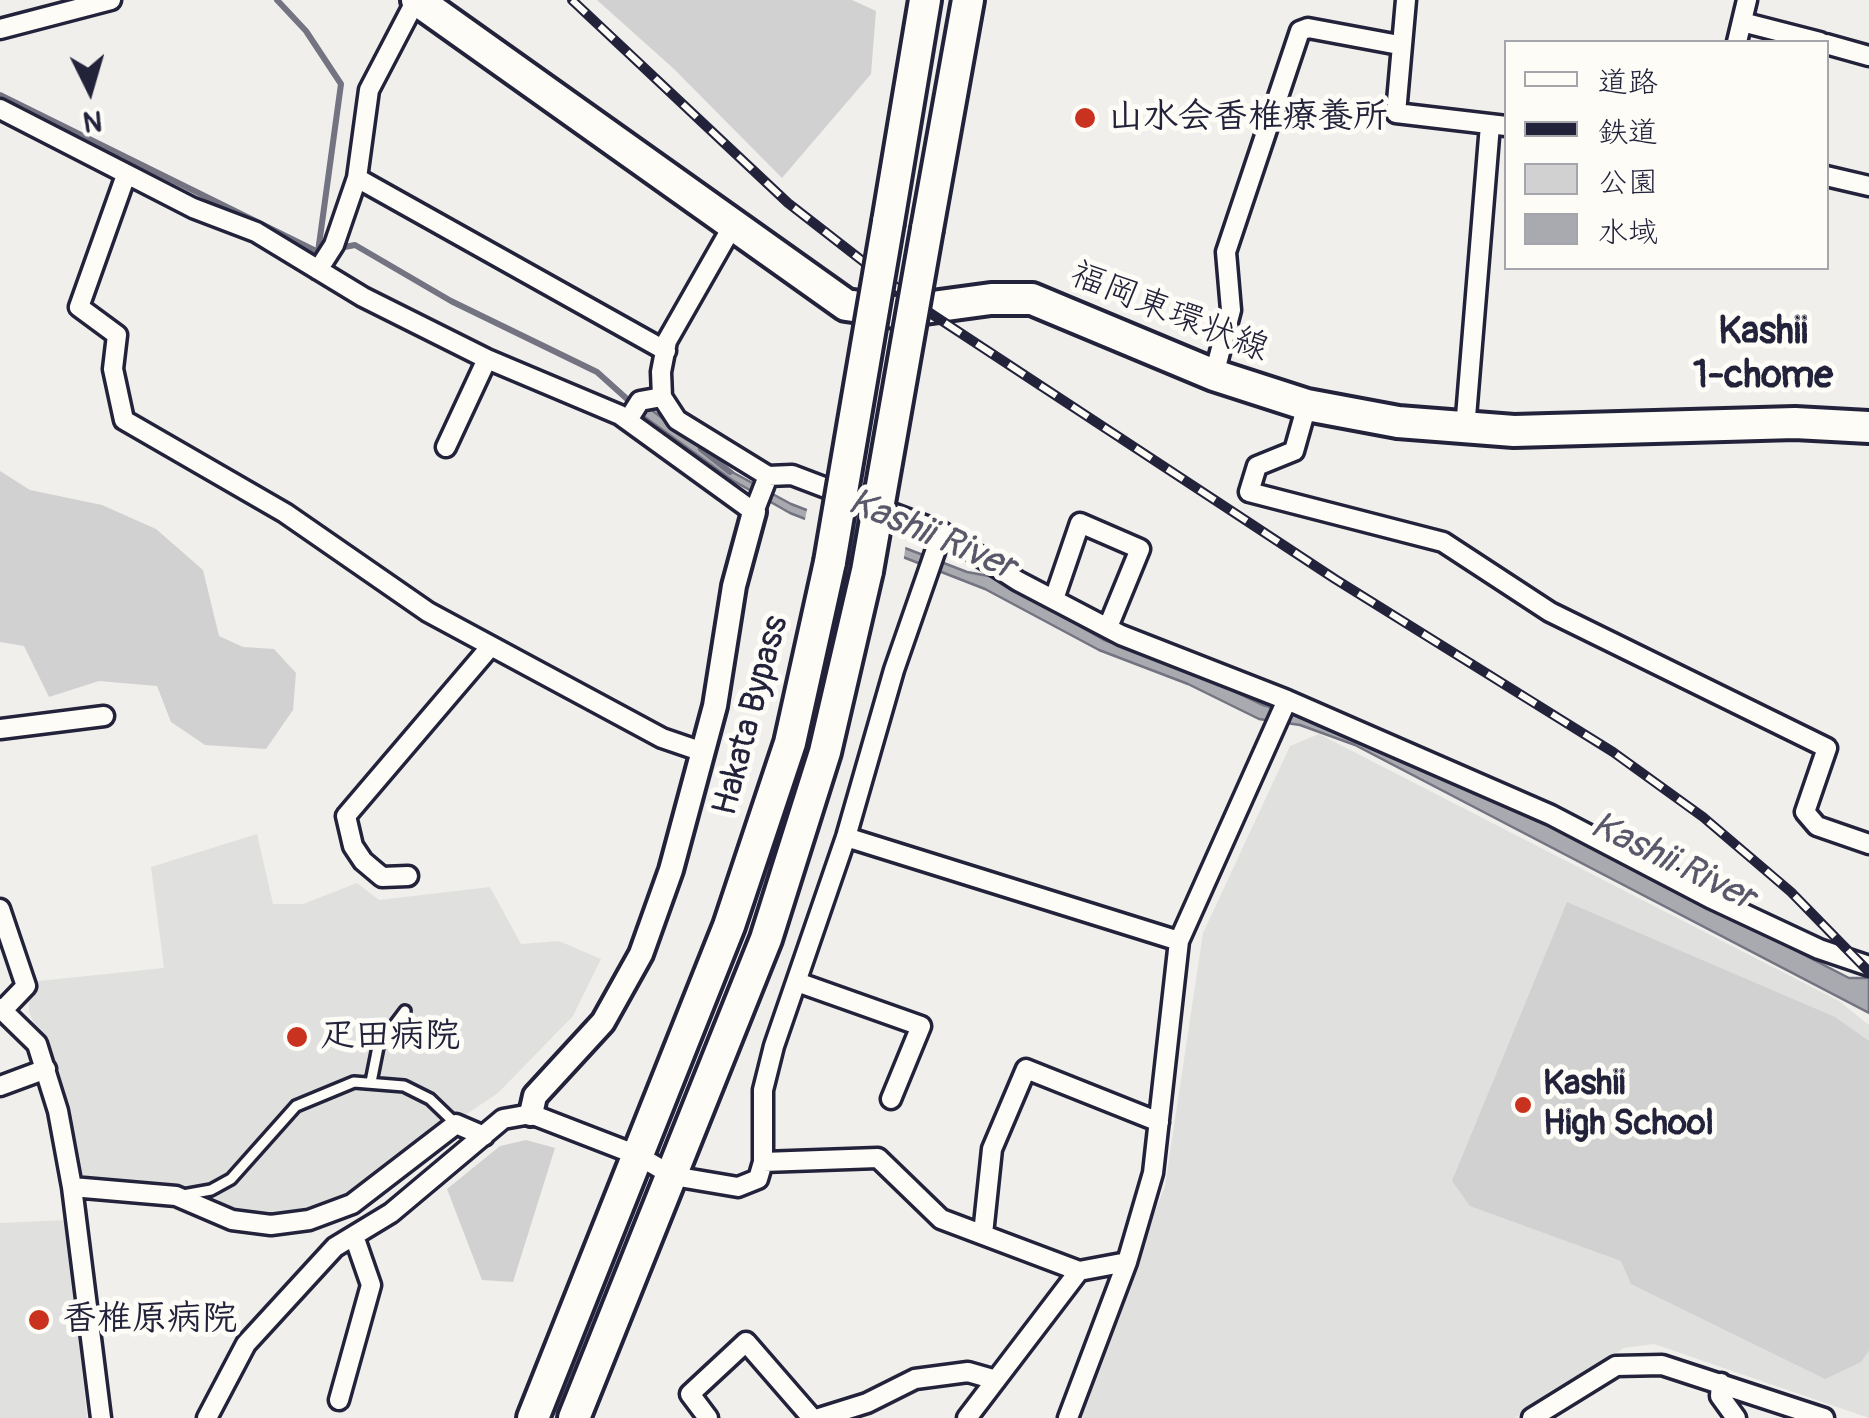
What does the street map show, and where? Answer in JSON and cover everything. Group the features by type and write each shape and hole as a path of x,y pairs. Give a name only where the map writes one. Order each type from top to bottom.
{"main road":[{"name":"福岡東環状線","path":"417,0 846,306 910,312 990,299 1032,299 1214,375 1307,405 1465,429 1795,423 1869,426"},
{"name":"Hakata Bypass","path":"533,1418 729,926 790,743 830,562 925,0"},
{"path":"574,1418 766,939 826,752 867,570 968,0"}],"street":[{"path":"0,29 112,0"},
{"path":"318,270 331,250 357,178 370,90 417,0"},
{"path":"1406,0 1399,45 1396,113 1498,126 1465,429"},
{"path":"1738,40 1748,0"},
{"path":"1742,22 1811,40"},
{"path":"1214,375 1230,310 1226,252 1300,31 1308,28 1399,45"},
{"path":"1829,45 1869,56"},
{"path":"0,109 212,216 256,232 318,270 487,359 628,420 754,512"},
{"path":"126,174 79,308 118,334 112,369 124,420 285,512 428,612 662,738 702,752"},
{"path":"1829,177 1869,186"},
{"path":"357,178 666,351"},
{"path":"732,227 684,304 666,351 661,372 662,397 677,420 768,476 792,475 942,532 1108,627 1287,700 1551,816 1819,949 1869,966"},
{"path":"446,447 487,359"},
{"path":"628,420 640,401 662,397"},
{"path":"1307,405 1294,451 1257,466 1249,492 1444,542 1550,612 1827,748 1806,812 1817,826 1869,844"},
{"path":"530,1114 535,1096 603,1022 641,954 671,870 715,706 734,586 768,476"},
{"path":"1054,599 1080,524 1140,549 1108,627"},
{"path":"207,1418 246,1344 335,1247 391,1213 503,1118 530,1114 637,1155 673,1176 738,1187 758,1179 764,1090 846,837 894,670 942,532"},
{"path":"408,876 382,877 363,861 353,846 346,816 491,646"},
{"path":"1068,1418 1127,1262 1153,1173 1179,941 1287,700"},
{"path":"0,729 104,716"},
{"path":"846,837 1179,941"},
{"path":"0,909 26,986 2,1009 37,1044 46,1069 72,1188 100,1418"},
{"path":"798,982 921,1026 890,1099"},
{"path":"0,1086 46,1069"},
{"path":"983,1234 992,1149 1026,1069 1159,1122"},
{"path":"72,1188 176,1196 232,1220 271,1225 309,1220 352,1204 456,1124 484,1136"},
{"path":"762,1162 878,1158 941,1218 1079,1271 1127,1262"},
{"path":"338,1400 370,1285 354,1236"},
{"path":"966,1418 1079,1271"},
{"path":"708,1418 690,1394 746,1342 816,1418 867,1404 915,1378 968,1372 996,1380"},
{"path":"1532,1418 1552,1412 1616,1366 1662,1365 1824,1418"},
{"path":"1720,1383 1720,1396 1736,1418"}],"lane":[{"path":"371,1082 378,1046 405,1011"},
{"path":"176,1196 211,1190 231,1179 296,1106 354,1082 404,1086 430,1099 456,1124"}],"shaded area":[{"name":"Kashii High School","path":"1319,734 1839,1001 1869,1025 1869,1418 1654,1344 1624,1348 1515,1418 1074,1418 1165,1186 1203,933 1290,746"},
{"name":"疋田病院","path":"257,834 273,904 303,904 357,883 379,900 490,887 521,944 559,941 601,959 573,1016 498,1093 340,1199 293,1217 244,1215 195,1187 80,1180 71,1108 29,1012 29,982 164,968 151,867"},
{"name":"香椎原病院","path":"67,1220 87,1418 0,1418 0,1223"}],"green space":[{"path":"597,0 852,0 876,11 871,74 782,178 674,69"},
{"path":"0,471 30,490 102,505 156,529 203,570 219,636 243,647 274,649 296,673 293,710 266,749 205,745 171,722 157,686 99,681 49,697 24,646 0,642"},
{"path":"1567,902 1835,1017 1869,1041 1869,1350 1861,1362 1825,1379 1631,1284 1621,1261 1470,1206 1452,1181"},
{"path":"526,1140 555,1148 513,1282 482,1280 447,1189 500,1146"}],"water":[{"path":"649,408 734,473 791,504 967,572 994,577 1104,640 1192,671 1263,705 1348,729 1559,829 1849,978 1869,978 1869,1013 1355,745 1300,725 1259,719 1188,684 1099,650 985,589 790,513 732,480 642,415 642,410"}],"pier":[{"path":"808,505 906,543 903,564 804,524"}],"waterway":[{"path":"277,0 306,31 341,84 318,252"},
{"name":"Kashii River","path":"0,95 318,252 326,250"},
{"name":"Kashii River","path":"339,248 355,245 451,301 597,372 636,407"},
{"name":"Kashii River","path":"701,449 730,472"}],"railway":[{"path":"572,0 788,203 927,311 1335,579 1613,752 1703,817 1791,892 1869,972"}],"place":[{"name":"山水会香椎療養所","path":"1085,118"},
{"name":"疋田病院","path":"297,1037"},
{"name":"Kashii High School","path":"1523,1105"},
{"name":"香椎原病院","path":"39,1320"}],"district":[{"name":"Kashii 1-chome","path":"1763,354"}]}
